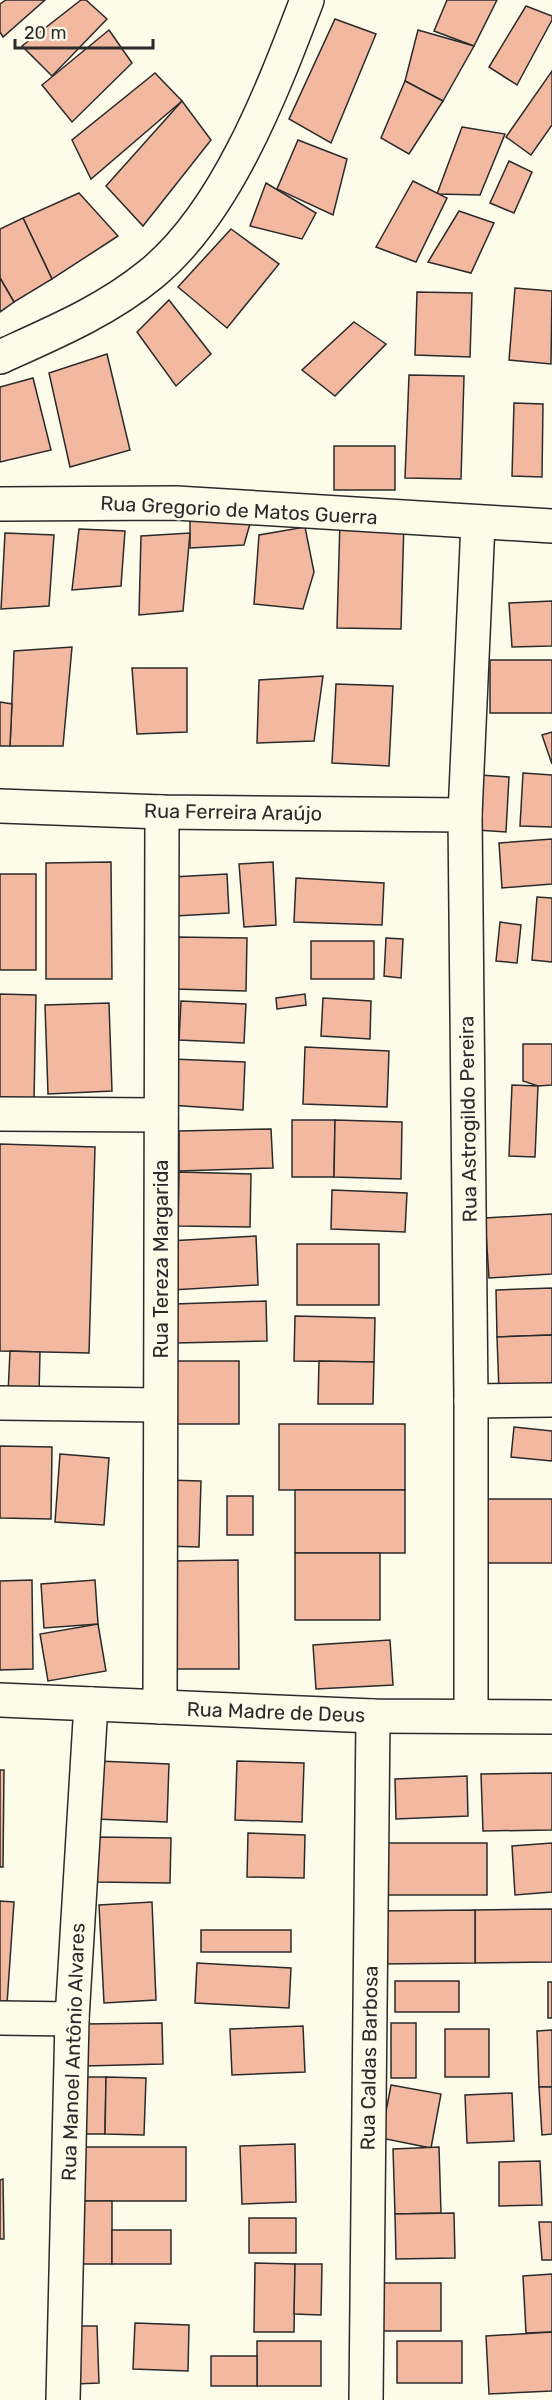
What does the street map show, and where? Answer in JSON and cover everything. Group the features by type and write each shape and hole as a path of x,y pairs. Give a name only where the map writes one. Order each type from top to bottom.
{"street":[{"path":"0,357 110,304 153,273 196,226 236,162 273,89 307,0"},
{"name":"Rua Gregorio de Matos Guerra","path":"0,504 176,503 552,526"},
{"name":"Rua Astrogildo Pereira","path":"471,1715 471,1401 465,815 478,523"},
{"name":"Rua Ferreira Araújo","path":"0,806 162,812 465,815"},
{"name":"Rua Tereza Margarida","path":"160,1707 162,812"},
{"path":"0,1114 161,1115"},
{"path":"471,1401 552,1400"},
{"path":"0,1403 160,1405"},
{"name":"Rua Madre de Deus","path":"0,1700 373,1716 552,1717"},
{"name":"Rua Manoel Antônio Alvares","path":"63,2400 72,2019 91,1704"},
{"name":"Rua Caldas Barbosa","path":"366,2400 373,1716"},
{"path":"0,2018 72,2019"}],"building":[{"path":"6,0 45,0 3,37 0,32 0,4"},
{"path":"81,0 86,0 107,19 52,76 22,46"},
{"path":"447,0 497,0 474,46 434,31"},
{"path":"526,6 552,16 552,20 517,85 489,67"},
{"path":"335,19 376,34 331,143 289,119"},
{"path":"109,30 132,63 72,122 42,85"},
{"path":"418,30 474,46 443,101 405,81"},
{"path":"552,71 552,125 531,155 506,137"},
{"path":"155,73 182,101 91,179 72,140"},
{"path":"405,81 443,101 409,154 381,138"},
{"path":"182,101 211,140 143,226 106,186"},
{"path":"462,127 505,134 480,195 437,194"},
{"path":"298,140 347,159 333,215 277,189"},
{"path":"509,161 532,172 514,213 490,203"},
{"path":"413,181 447,198 416,262 376,247"},
{"path":"266,183 316,213 302,239 250,226"},
{"path":"79,193 118,236 52,279 23,218"},
{"path":"459,211 494,223 471,273 428,262"},
{"path":"23,218 52,279 14,302 0,278 0,229"},
{"path":"231,229 279,264 227,328 178,287"},
{"path":"0,278 14,302 0,312"},
{"path":"515,288 552,291 551,364 509,360"},
{"path":"417,292 472,293 470,357 415,355"},
{"path":"169,300 211,354 176,386 137,332"},
{"path":"354,322 386,344 335,396 302,370"},
{"path":"107,354 130,450 70,467 49,373"},
{"path":"409,375 464,376 461,479 405,478"},
{"path":"33,378 51,450 0,462 0,387"},
{"path":"514,403 543,404 542,477 512,476"},
{"path":"334,446 395,446 395,490 334,490"},
{"path":"190,510 253,513 244,545 190,548"},
{"path":"340,520 404,521 401,629 337,628"},
{"path":"305,527 314,572 303,609 254,604 259,535"},
{"path":"79,529 125,531 121,586 72,590"},
{"path":"5,533 54,535 49,606 1,609"},
{"path":"190,533 183,611 139,615 141,536"},
{"path":"552,601 552,646 512,647 509,603"},
{"path":"72,647 63,746 10,746 14,651"},
{"path":"490,660 552,660 552,713 490,713"},
{"path":"132,668 187,668 187,732 137,734"},
{"path":"323,676 314,741 257,743 259,680"},
{"path":"336,684 393,686 389,766 332,763"},
{"path":"0,702 12,704 10,746 0,746"},
{"path":"552,732 552,764 542,735"},
{"path":"523,773 552,775 552,827 520,826"},
{"path":"480,775 509,777 506,832 477,830"},
{"path":"552,839 552,884 502,888 499,843"},
{"path":"111,862 112,979 46,979 46,863"},
{"path":"273,862 276,925 244,927 239,864"},
{"path":"0,874 36,874 36,970 0,970"},
{"path":"227,874 229,913 175,916 172,877"},
{"path":"296,878 384,883 382,925 294,922"},
{"path":"537,897 552,898 552,962 532,960"},
{"path":"500,922 521,925 517,963 496,961"},
{"path":"175,937 247,938 246,991 174,989"},
{"path":"386,938 403,939 401,978 384,976"},
{"path":"311,941 374,941 374,979 311,979"},
{"path":"0,994 36,995 34,1101 0,1100"},
{"path":"305,994 306,1005 277,1009 276,998"},
{"path":"323,998 371,1001 370,1039 321,1036"},
{"path":"181,1001 246,1004 244,1043 179,1040"},
{"path":"109,1003 112,1091 48,1094 45,1005"},
{"path":"523,1044 552,1044 552,1085 538,1086 523,1081"},
{"path":"305,1047 389,1051 387,1107 303,1104"},
{"path":"172,1059 245,1062 243,1110 169,1105"},
{"path":"512,1085 538,1086 535,1157 509,1156"},
{"path":"292,1120 335,1120 334,1177 292,1177"},
{"path":"335,1120 402,1122 401,1179 334,1177"},
{"path":"271,1129 273,1168 179,1171 179,1131"},
{"path":"0,1144 95,1147 89,1353 0,1351"},
{"path":"179,1172 251,1174 250,1227 178,1226"},
{"path":"332,1190 407,1193 405,1232 331,1229"},
{"path":"552,1214 552,1274 489,1278 485,1218"},
{"path":"256,1236 258,1285 172,1290 169,1241"},
{"path":"297,1244 379,1244 379,1305 297,1305"},
{"path":"552,1288 552,1335 497,1337 496,1290"},
{"path":"266,1301 267,1341 175,1343 174,1304"},
{"path":"295,1316 375,1318 374,1362 294,1361"},
{"path":"552,1335 552,1390 499,1391 497,1337"},
{"path":"10,1351 40,1352 39,1394 8,1394"},
{"path":"166,1361 239,1361 239,1424 166,1424"},
{"path":"319,1361 374,1362 373,1404 318,1404"},
{"path":"279,1424 405,1424 405,1490 279,1490"},
{"path":"514,1427 552,1431 552,1461 511,1457"},
{"path":"0,1446 52,1447 51,1519 0,1518"},
{"path":"60,1454 109,1458 104,1525 55,1522"},
{"path":"166,1480 201,1481 199,1547 164,1546"},
{"path":"295,1490 405,1490 405,1553 295,1553"},
{"path":"227,1496 253,1496 253,1535 227,1535"},
{"path":"483,1499 552,1499 552,1563 483,1563"},
{"path":"295,1553 380,1553 380,1620 295,1620"},
{"path":"238,1560 239,1669 174,1669 173,1561"},
{"path":"32,1580 33,1669 0,1670 0,1581"},
{"path":"95,1580 98,1624 44,1628 41,1584"},
{"path":"98,1624 106,1671 48,1681 40,1634"},
{"path":"390,1640 393,1685 316,1689 313,1645"},
{"path":"98,1761 169,1764 167,1822 96,1819"},
{"path":"237,1761 304,1763 302,1822 235,1820"},
{"path":"0,1770 4,1770 3,1867 0,1867"},
{"path":"552,1773 552,1830 483,1831 481,1774"},
{"path":"467,1776 468,1816 396,1819 395,1779"},
{"path":"248,1833 305,1835 304,1878 247,1877"},
{"path":"97,1837 171,1838 170,1883 96,1882"},
{"path":"379,1843 487,1843 487,1895 379,1895"},
{"path":"552,1843 552,1892 515,1895 512,1846"},
{"path":"0,1901 14,1902 7,2004 0,2003"},
{"path":"152,1902 156,2000 104,2003 99,1905"},
{"path":"552,1909 552,1962 475,1963 475,1910"},
{"path":"475,1910 475,1963 380,1964 380,1911"},
{"path":"201,1930 291,1930 291,1952 201,1952"},
{"path":"197,1963 291,1968 289,2008 195,2003"},
{"path":"395,1981 459,1981 459,2012 395,2012"},
{"path":"548,1982 552,1982 552,2018 548,2018"},
{"path":"162,2023 163,2064 85,2066 84,2024"},
{"path":"391,2023 416,2023 416,2078 391,2078"},
{"path":"303,2026 305,2072 232,2075 230,2029"},
{"path":"445,2029 489,2029 489,2077 445,2077"},
{"path":"552,2030 552,2087 539,2087 537,2031"},
{"path":"77,2077 106,2077 105,2134 75,2134"},
{"path":"106,2077 146,2078 144,2135 105,2134"},
{"path":"391,2085 441,2094 431,2148 381,2138"},
{"path":"539,2087 552,2087 552,2134 542,2135"},
{"path":"512,2093 514,2141 467,2143 465,2095"},
{"path":"295,2144 296,2202 242,2204 240,2146"},
{"path":"69,2147 186,2147 186,2201 69,2201"},
{"path":"439,2147 441,2213 395,2214 393,2149"},
{"path":"540,2161 542,2205 499,2206 499,2162"},
{"path":"3,2179 4,2239 0,2239 0,2180"},
{"path":"69,2201 112,2201 112,2264 69,2264"},
{"path":"454,2213 455,2258 396,2259 395,2214"},
{"path":"249,2218 296,2218 296,2253 249,2253"},
{"path":"539,2222 552,2222 552,2260 542,2260"},
{"path":"112,2230 171,2230 171,2264 112,2264"},
{"path":"255,2263 295,2264 294,2332 254,2332"},
{"path":"295,2264 322,2264 321,2315 294,2314"},
{"path":"552,2274 552,2332 526,2333 523,2276"},
{"path":"378,2283 441,2283 441,2331 378,2331"},
{"path":"135,2323 189,2325 188,2371 133,2369"},
{"path":"72,2326 97,2326 99,2383 75,2384"},
{"path":"552,2332 552,2391 489,2394 486,2336"},
{"path":"257,2341 321,2341 321,2386 257,2386"},
{"path":"397,2341 462,2341 462,2383 397,2383"},
{"path":"211,2356 257,2356 257,2386 211,2386"}]}
